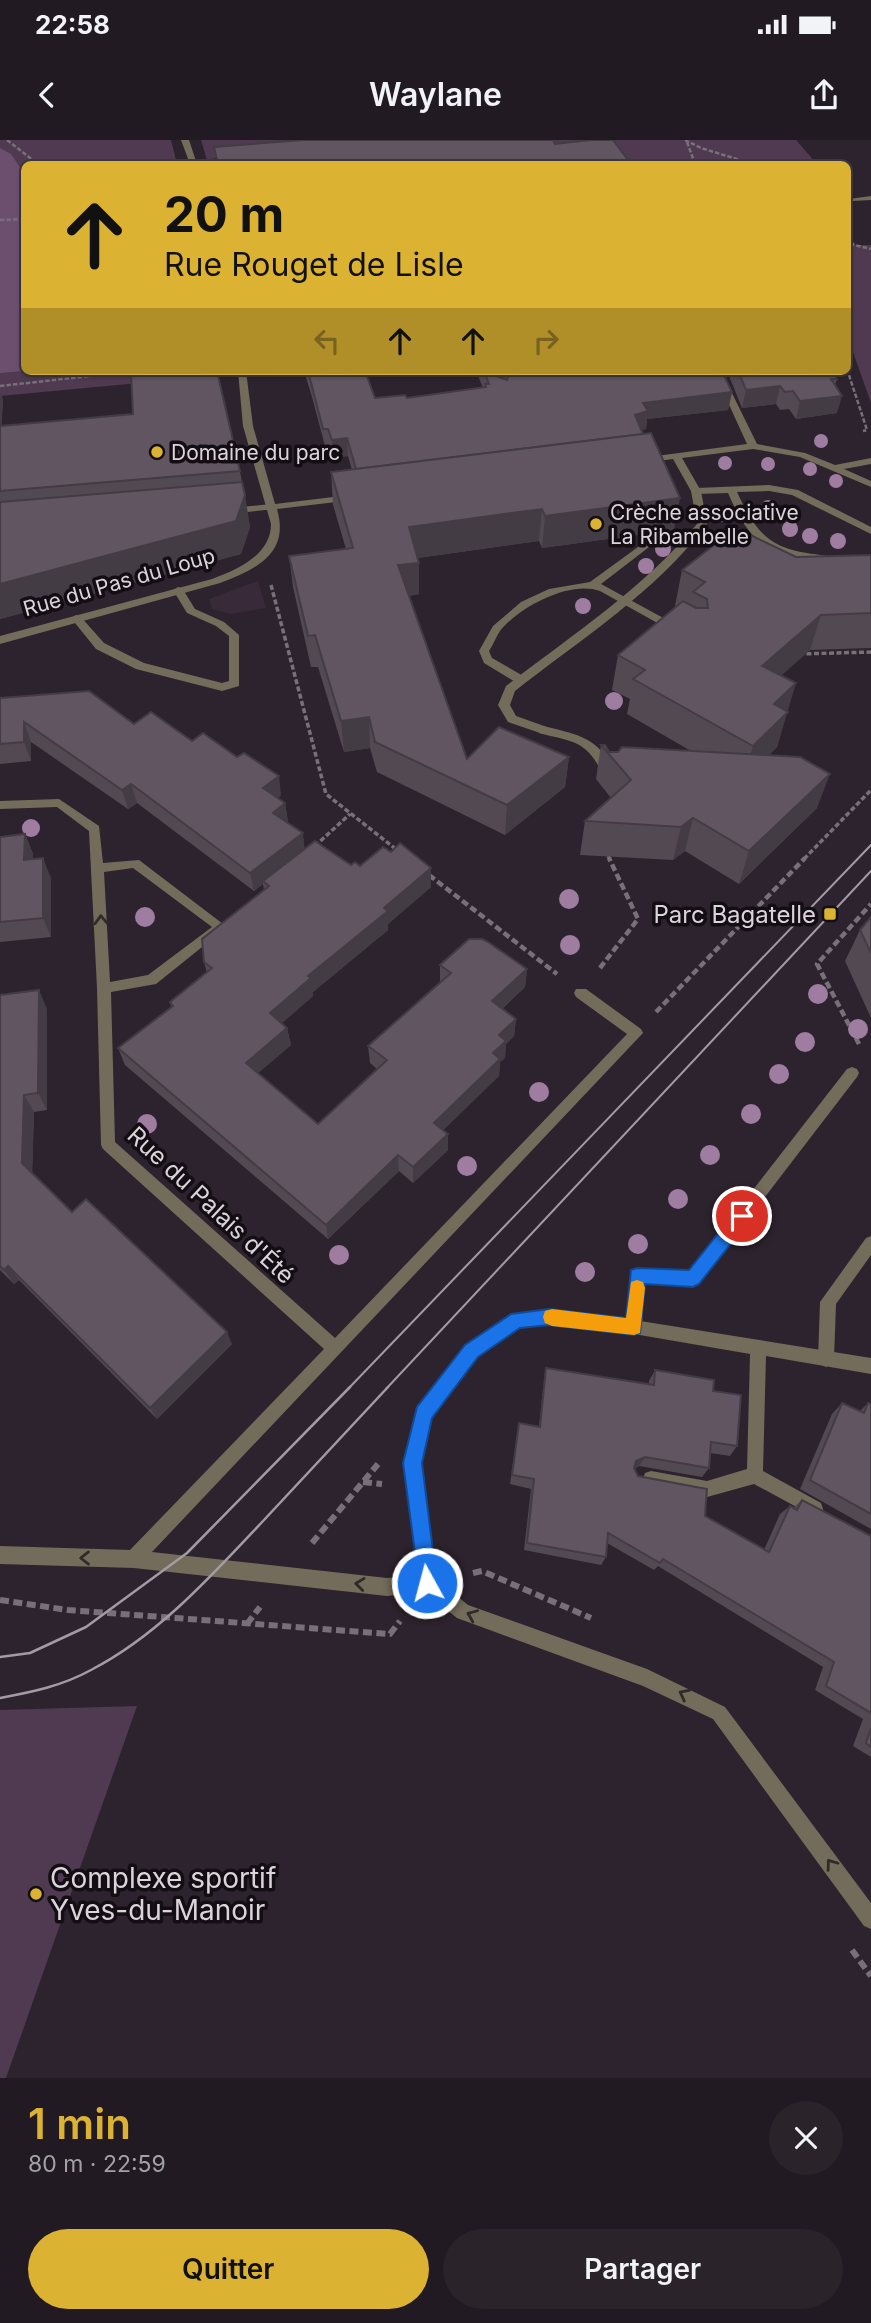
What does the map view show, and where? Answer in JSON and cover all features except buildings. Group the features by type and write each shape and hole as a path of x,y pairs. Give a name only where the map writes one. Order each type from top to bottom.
{"street":[{"path":"185,140 193,161"},
{"path":"853,199 871,198"},
{"name":"Rue du Pas du Loup","path":"0,639 216,581 254,563 269,550 276,535 271,507 248,426 242,375"},
{"path":"722,375 753,446"},
{"path":"635,461 753,446 802,455 871,484"},
{"path":"608,780 607,767 596,750 582,740 512,719 504,705 509,689 685,548 702,524 696,491 676,456"},
{"path":"836,468 871,461"},
{"path":"696,491 769,488 795,492 871,531"},
{"path":"732,491 746,524 772,548 794,555 846,560"},
{"path":"225,512 365,496"},
{"path":"521,680 488,660 484,651 497,628 525,604 553,591 593,585 649,542"},
{"path":"593,585 682,632"},
{"path":"76,618 100,646 140,666 222,687 235,683 234,635 220,624 191,611 178,590"},
{"name":"Rue du Palais d'Été","path":"0,806 59,803 95,830 104,988 108,1146 335,1348"},
{"path":"99,868 135,863 226,923 151,980 104,988"},
{"path":"134,1559 636,1033 581,993"},
{"path":"634,1327 637,1276 693,1279 852,1073"},
{"path":"825,1359 828,1302 871,1243"},
{"path":"871,1366 634,1327 549,1317 517,1320 472,1351 423,1414 413,1463 427,1583 463,1612 647,1678 719,1713 871,1919"},
{"path":"755,1475 758,1348"},
{"path":"639,1477 707,1489 755,1475 825,1514"},
{"path":"0,1555 134,1559 387,1587 427,1583"}],"path":[{"path":"7,140 34,161"},
{"path":"686,140 694,161"},
{"path":"686,140 745,161"},
{"path":"0,220 21,219"},
{"path":"851,242 871,249"},
{"path":"0,386 100,375"},
{"path":"849,375 867,430 856,432"},
{"path":"254,563 269,578 326,794 403,855"},
{"path":"799,654 871,652"},
{"path":"636,1033 871,790"},
{"path":"313,855 315,843 350,814"},
{"path":"581,993 638,919 608,856"},
{"path":"425,872 535,957"},
{"path":"852,1073 867,1059 817,964 871,904"},
{"path":"247,1624 379,1462"},
{"path":"0,1600 68,1610 390,1634 427,1583"},
{"path":"847,1943 871,1976"}],"shaded area":[{"path":"0,140 171,140 176,161 21,161 21,375 203,377 0,396"},
{"path":"201,140 364,140 248,151 207,160"},
{"path":"434,140 796,140 814,161 631,161 613,151"},
{"path":"0,148 11,154 21,169 21,371 0,373"},
{"path":"851,245 871,245 871,403 851,346"},
{"path":"258,581 266,608 231,614 212,609 209,599"},
{"name":"Complexe sportif Yves-du-Manoir","path":"137,1706 6,2078 0,2078 0,1710"}],"tram line":[{"path":"348,1389 871,845"},
{"path":"386,1389 871,871"},
{"path":"0,1657 30,1653 86,1627 187,1553 350,1387"},
{"path":"0,1698 47,1688 80,1676 140,1639 184,1602 225,1561 388,1387"}],"slow traffic":[{"path":"552,1317 634,1327 637,1288"}],"place":[{"name":"Domaine du parc","path":"157,452"},
{"name":"Crèche associative La Ribambelle","path":"596,524"},
{"name":"Parc Bagatelle","path":"830,914"},
{"name":"Complexe sportif Yves-du-Manoir","path":"36,1894"}],"route":[{"path":"427,1583 413,1463 423,1414 472,1351 517,1320 549,1317 634,1327 637,1276 693,1279 742,1216"}]}
